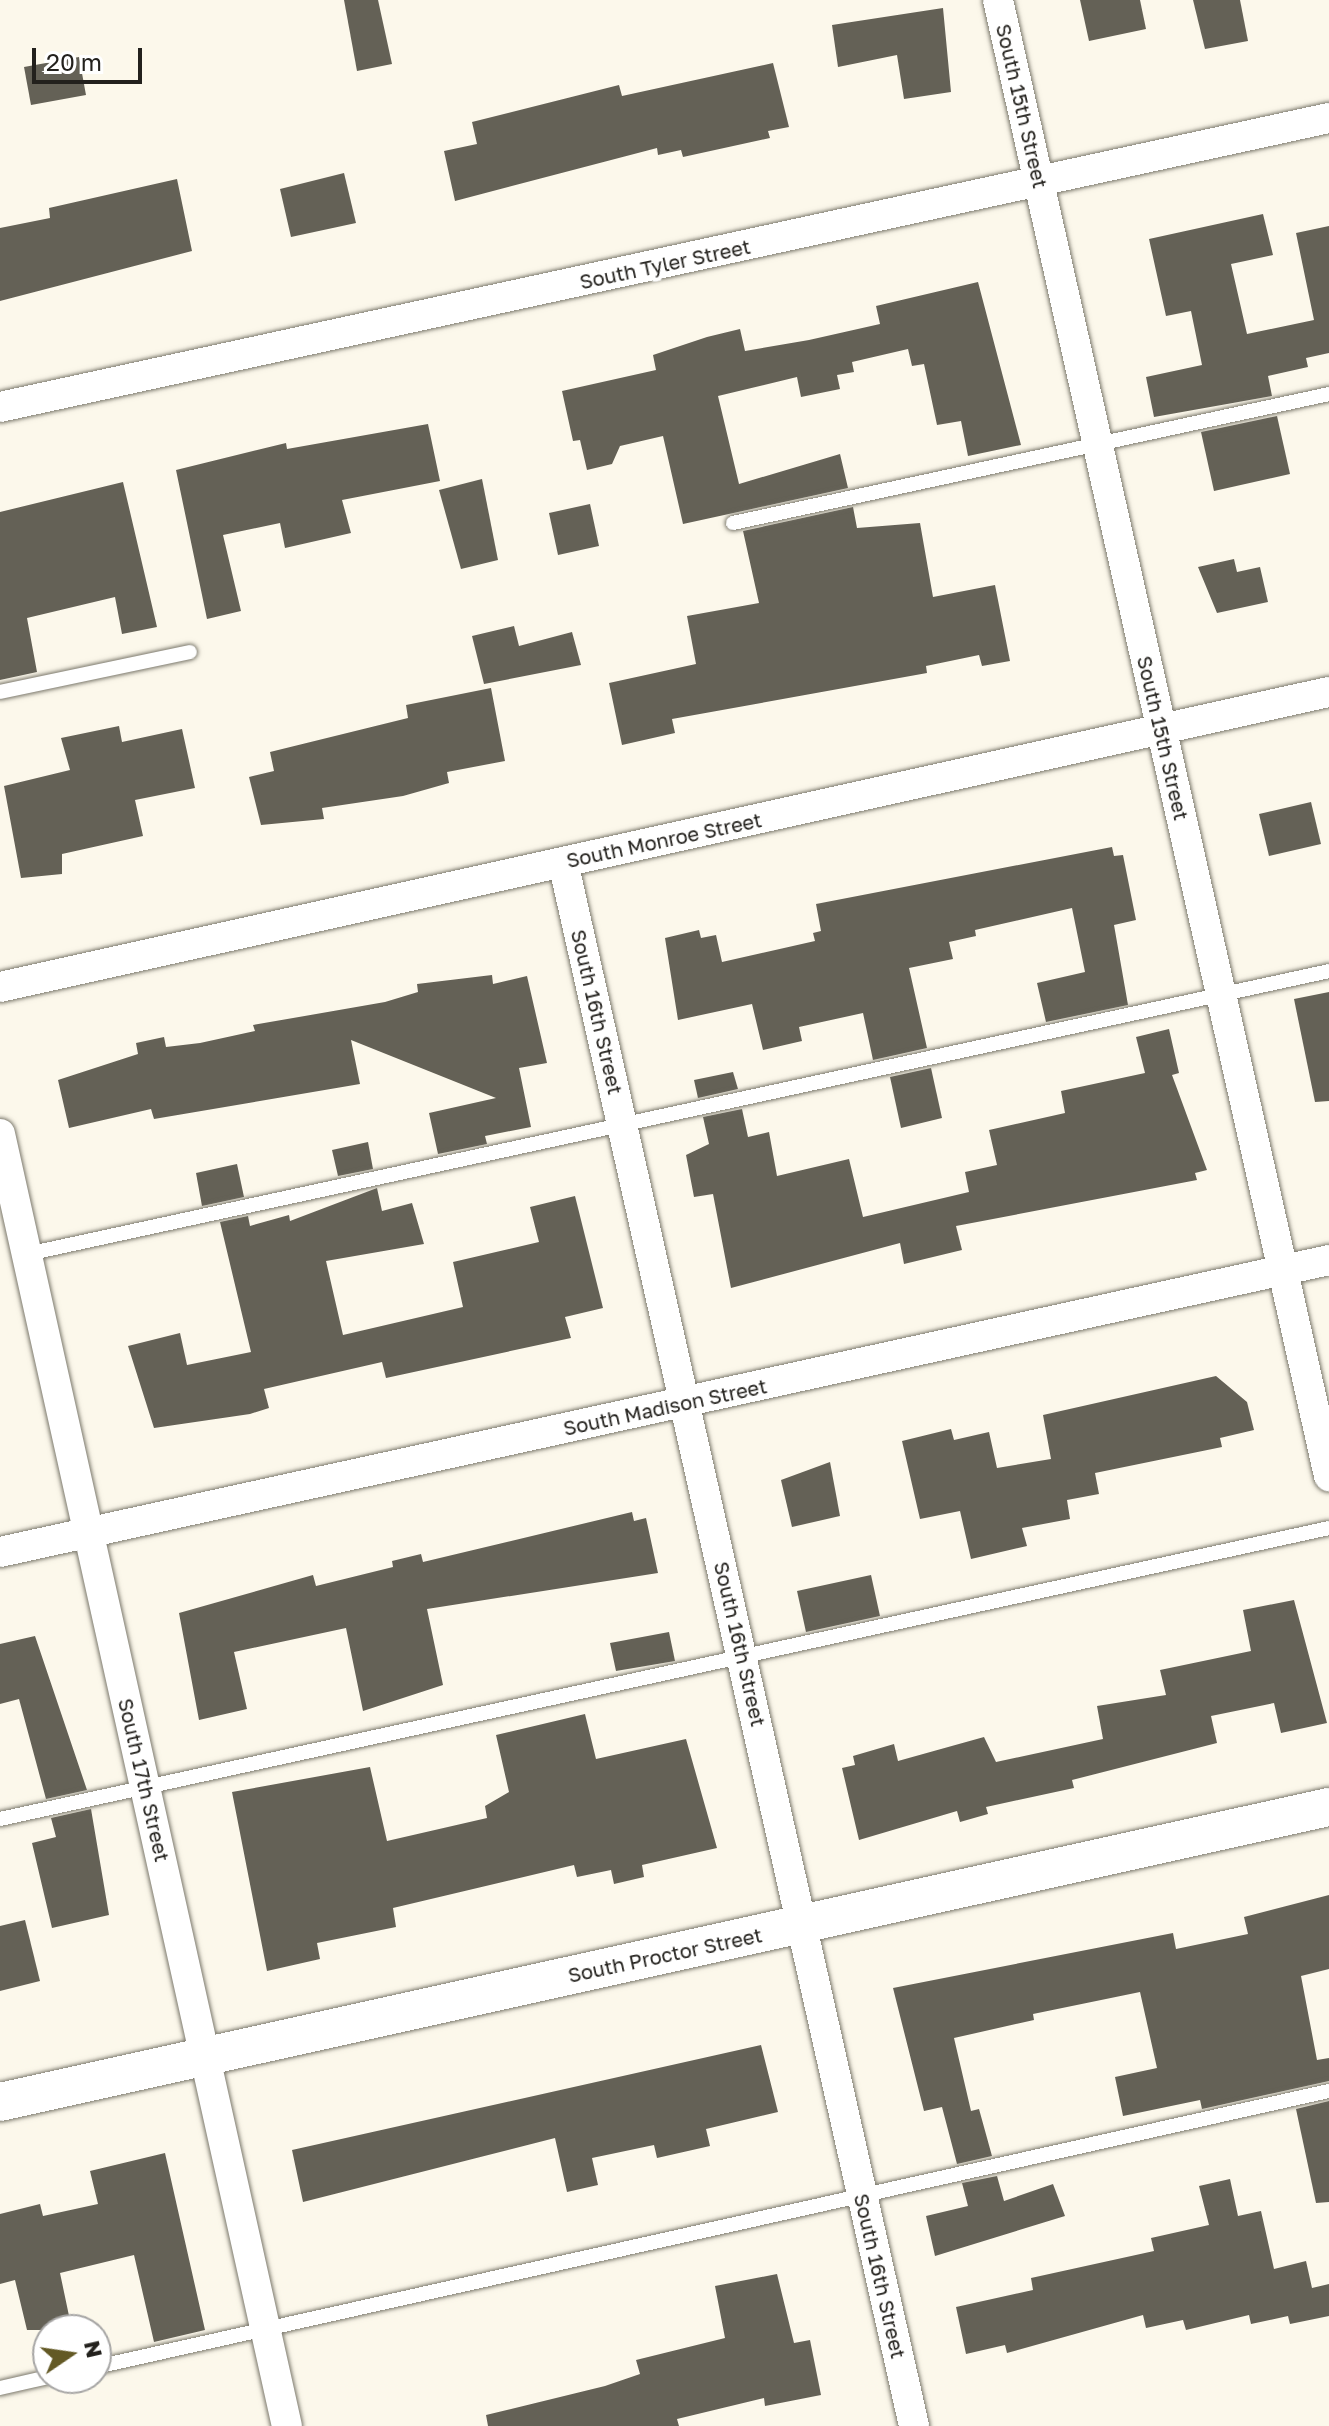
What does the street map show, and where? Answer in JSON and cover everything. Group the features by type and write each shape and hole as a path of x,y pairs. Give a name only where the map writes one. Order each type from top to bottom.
{"street":[{"name":"South 15th Street","path":"998,0 1329,1476"},
{"name":"South Tyler Street","path":"0,407 1329,118"},
{"name":"South Monroe Street","path":"0,987 1329,692"},
{"name":"South 16th Street","path":"563,862 687,1402 914,2426"},
{"name":"South 17th Street","path":"0,1134 208,2056 287,2426"},
{"name":"South Madison Street","path":"0,1552 1329,1260"},
{"name":"South Proctor Street","path":"0,2102 1329,1807"}],"lane":[{"path":"733,523 1329,394"},
{"path":"0,692 190,652"},
{"path":"27,1254 624,1128 1329,971"},
{"path":"0,1819 145,1783 1329,1528"},
{"path":"112,2363 1329,2091"},
{"path":"0,2388 32,2381"}],"building":[{"path":"344,0 378,0 392,64 357,71"},
{"path":"1080,0 1140,0 1146,29 1089,41"},
{"path":"1193,0 1240,0 1248,41 1205,49"},
{"path":"943,8 951,92 904,99 897,55 838,67 832,25"},
{"path":"79,57 86,95 31,105 24,67"},
{"path":"773,63 789,127 768,131 770,138 683,157 681,150 658,155 657,148 455,201 444,151 477,144 472,122 619,85 622,96"},
{"path":"344,173 356,223 291,237 280,189"},
{"path":"177,179 192,251 0,301 0,228 50,218 49,208"},
{"path":"1263,214 1273,255 1231,264 1247,334 1314,320 1296,233 1329,226 1329,353 1306,358 1308,367 1268,376 1272,396 1154,417 1146,377 1202,365 1191,311 1166,316 1149,239"},
{"path":"978,282 1021,445 968,456 961,421 937,425 924,364 912,366 908,349 852,362 854,372 837,375 840,389 801,397 797,377 718,396 739,484 840,454 848,488 683,524 663,436 620,446 612,464 587,470 580,440 573,441 562,391 656,370 653,355 740,329 745,351 809,340 880,324 876,306"},
{"path":"1277,416 1290,474 1214,491 1201,432"},
{"path":"428,424 440,481 342,500 351,533 285,548 280,523 223,535 241,611 207,619 176,470 286,443 287,449"},
{"path":"482,479 498,560 461,569 439,490"},
{"path":"123,482 157,627 122,634 115,597 27,618 37,672 0,680 0,512"},
{"path":"590,504 599,546 558,555 549,513"},
{"path":"853,507 857,528 920,523 933,597 995,585 1010,661 982,666 979,655 926,666 927,673 672,719 675,733 622,745 609,683 696,664 687,616 759,603 743,531"},
{"path":"1234,559 1237,572 1260,567 1268,602 1217,613 1198,567"},
{"path":"514,626 519,646 572,632 581,665 484,684 472,636"},
{"path":"491,688 505,761 447,772 449,783 403,796 322,808 324,819 261,825 249,777 274,771 270,752 408,718 406,705"},
{"path":"119,726 122,742 182,729 195,788 135,800 143,836 62,854 62,874 21,878 4,786 70,770 61,738"},
{"path":"1311,802 1321,844 1269,856 1259,814"},
{"path":"1112,847 1114,856 1123,855 1136,920 1114,925 1128,1005 1046,1022 1037,983 1085,972 1072,908 975,930 976,936 949,942 953,959 909,968 927,1048 873,1060 863,1013 799,1027 802,1041 763,1050 752,1004 678,1020 665,938 699,930 701,938 716,935 722,962 815,941 813,933 821,931 816,904"},
{"path":"492,975 493,984 527,976 547,1063 519,1068 531,1127 485,1136 487,1144 438,1154 429,1113 496,1098 351,1040 360,1084 154,1119 151,1109 69,1128 58,1080 138,1054 136,1043 164,1037 166,1047 200,1043 255,1031 253,1025 385,1002 418,992 417,984"},
{"path":"1329,992 1329,1101 1315,1102 1294,999"},
{"path":"1169,1029 1179,1073 1172,1075 1207,1170 1195,1173 1197,1180 956,1226 962,1250 904,1264 900,1243 731,1288 713,1194 694,1197 686,1155 709,1144 703,1117 742,1109 748,1137 769,1132 777,1176 849,1159 863,1217 969,1192 965,1172 997,1165 989,1130 1065,1113 1061,1091 1145,1073 1136,1037"},
{"path":"931,1068 942,1118 901,1128 890,1077"},
{"path":"733,1072 738,1089 698,1098 694,1080"},
{"path":"368,1142 373,1169 338,1176 332,1150"},
{"path":"237,1164 244,1197 202,1206 196,1173"},
{"path":"377,1188 382,1211 412,1203 424,1244 326,1261 343,1335 463,1307 453,1262 539,1242 530,1207 575,1196 603,1308 565,1317 571,1338 386,1378 382,1362 264,1389 269,1408 250,1414 154,1428 128,1346 180,1333 187,1365 251,1352 220,1222 248,1216 250,1226 289,1215 290,1221"},
{"path":"1216,1376 1247,1402 1254,1430 1220,1438 1222,1447 1095,1473 1099,1494 1067,1500 1070,1519 1022,1528 1027,1546 971,1559 960,1511 920,1519 902,1441 951,1429 954,1440 989,1432 997,1468 1051,1459 1043,1415"},
{"path":"830,1462 840,1516 792,1527 781,1480"},
{"path":"632,1512 634,1521 646,1518 658,1573 427,1609 443,1685 363,1711 346,1628 234,1652 247,1709 199,1720 179,1613 313,1575 316,1586 393,1567 392,1561 421,1554 423,1562"},
{"path":"871,1575 880,1616 806,1632 797,1591"},
{"path":"1294,1600 1327,1723 1281,1733 1274,1703 1211,1716 1217,1743 1072,1780 1074,1788 986,1807 988,1814 960,1822 957,1811 859,1840 842,1768 855,1765 853,1756 894,1744 898,1761 984,1737 996,1762 1103,1739 1097,1706 1166,1695 1160,1670 1251,1651 1243,1610"},
{"path":"669,1632 675,1661 616,1671 610,1643"},
{"path":"35,1636 87,1790 46,1799 19,1699 0,1704 0,1644"},
{"path":"585,1714 596,1759 686,1739 717,1848 642,1865 644,1877 614,1884 611,1870 577,1877 574,1865 393,1908 396,1927 317,1943 320,1959 267,1971 232,1792 370,1767 387,1841 487,1818 485,1806 509,1792 496,1735"},
{"path":"91,1809 109,1915 52,1928 32,1843 56,1837 51,1818"},
{"path":"1329,1895 1329,1969 1301,1976 1317,2060 1329,2058 1329,2081 1202,2109 1200,2100 1123,2116 1115,2077 1157,2068 1140,1992 1033,2014 1034,2020 954,2038 971,2111 979,2109 992,2156 957,2164 942,2107 924,2111 893,1988 1173,1933 1176,1949 1248,1934 1244,1917"},
{"path":"25,1920 40,1981 0,1991 0,1926"},
{"path":"761,2045 778,2112 706,2129 710,2146 657,2158 654,2145 592,2158 598,2185 567,2192 555,2138 303,2202 292,2150"},
{"path":"1329,2101 1329,2202 1316,2203 1296,2109"},
{"path":"165,2153 205,2330 154,2342 134,2255 60,2273 69,2314 32,2314 32,2330 27,2330 15,2280 0,2284 0,2214 40,2204 43,2216 98,2204 90,2171"},
{"path":"997,2176 1004,2201 1053,2184 1065,2216 935,2256 926,2216 968,2206 962,2183"},
{"path":"1230,2179 1238,2216 1261,2211 1274,2269 1306,2261 1312,2288 1329,2284 1329,2316 1290,2324 1288,2316 1251,2324 1249,2315 1186,2330 1183,2320 1146,2328 1143,2315 1007,2353 1005,2345 966,2354 956,2307 1033,2290 1031,2278 1154,2251 1151,2238 1209,2225 1199,2186"},
{"path":"777,2274 794,2343 810,2340 821,2395 765,2406 764,2398 677,2419 679,2426 488,2426 486,2415 605,2386 640,2374 636,2360 725,2338 715,2286"}]}
